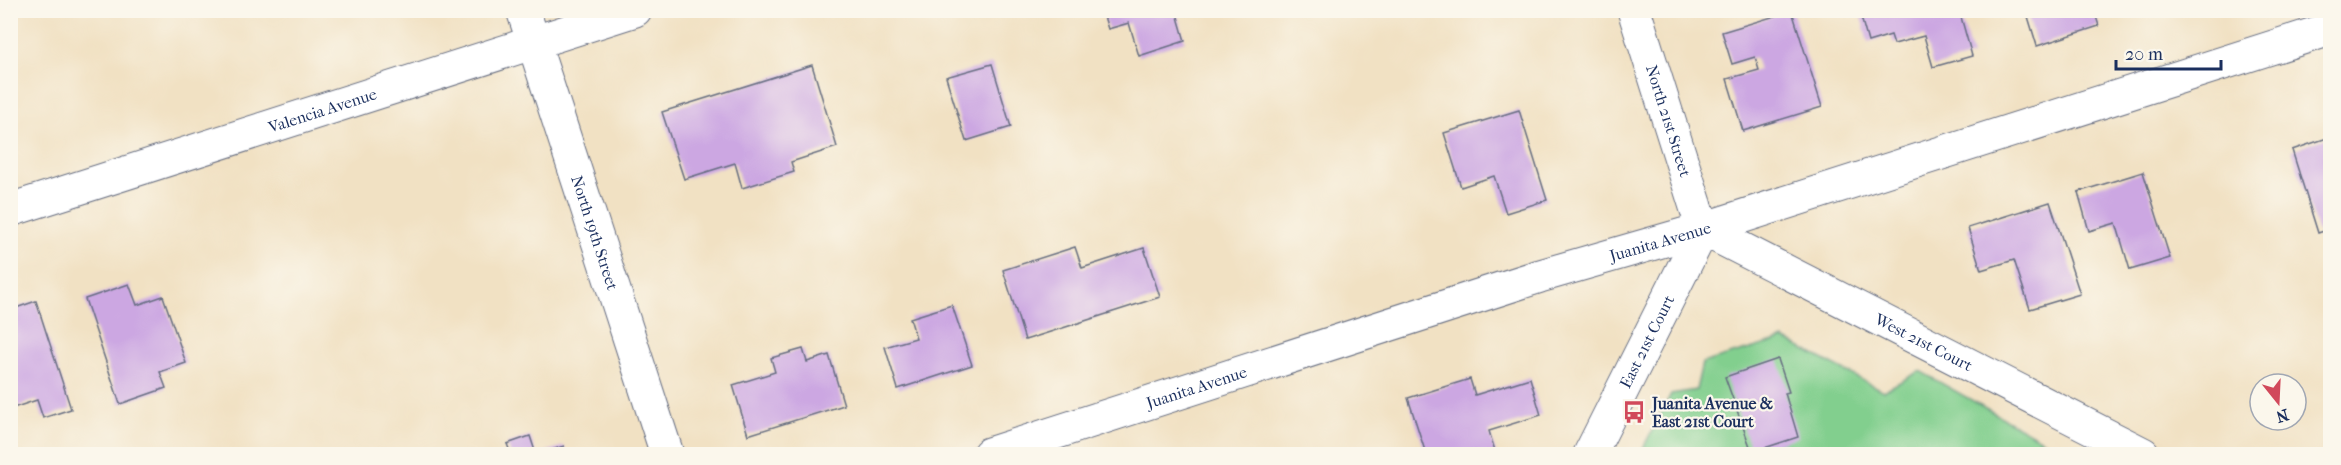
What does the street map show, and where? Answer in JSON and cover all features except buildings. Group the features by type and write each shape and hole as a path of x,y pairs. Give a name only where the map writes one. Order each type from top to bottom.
{"street":[{"name":"North 19th Street","path":"523,10 668,454"},
{"name":"Valencia Avenue","path":"10,210 635,10"},
{"name":"North 21st Street","path":"1634,10 1703,229"},
{"name":"Juanita Avenue","path":"989,454 1540,276 1703,229 2331,29"},
{"name":"East 21st Court","path":"1590,454 1703,229"},
{"name":"West 21st Court","path":"1703,229 2142,454"}],"green space":[{"path":"1784,339 1883,391 1920,371 2067,454 1640,454 1671,394 1696,390 1702,363"}],"place":[{"name":"Juanita Avenue & East 21st Court","path":"1634,412"}]}
